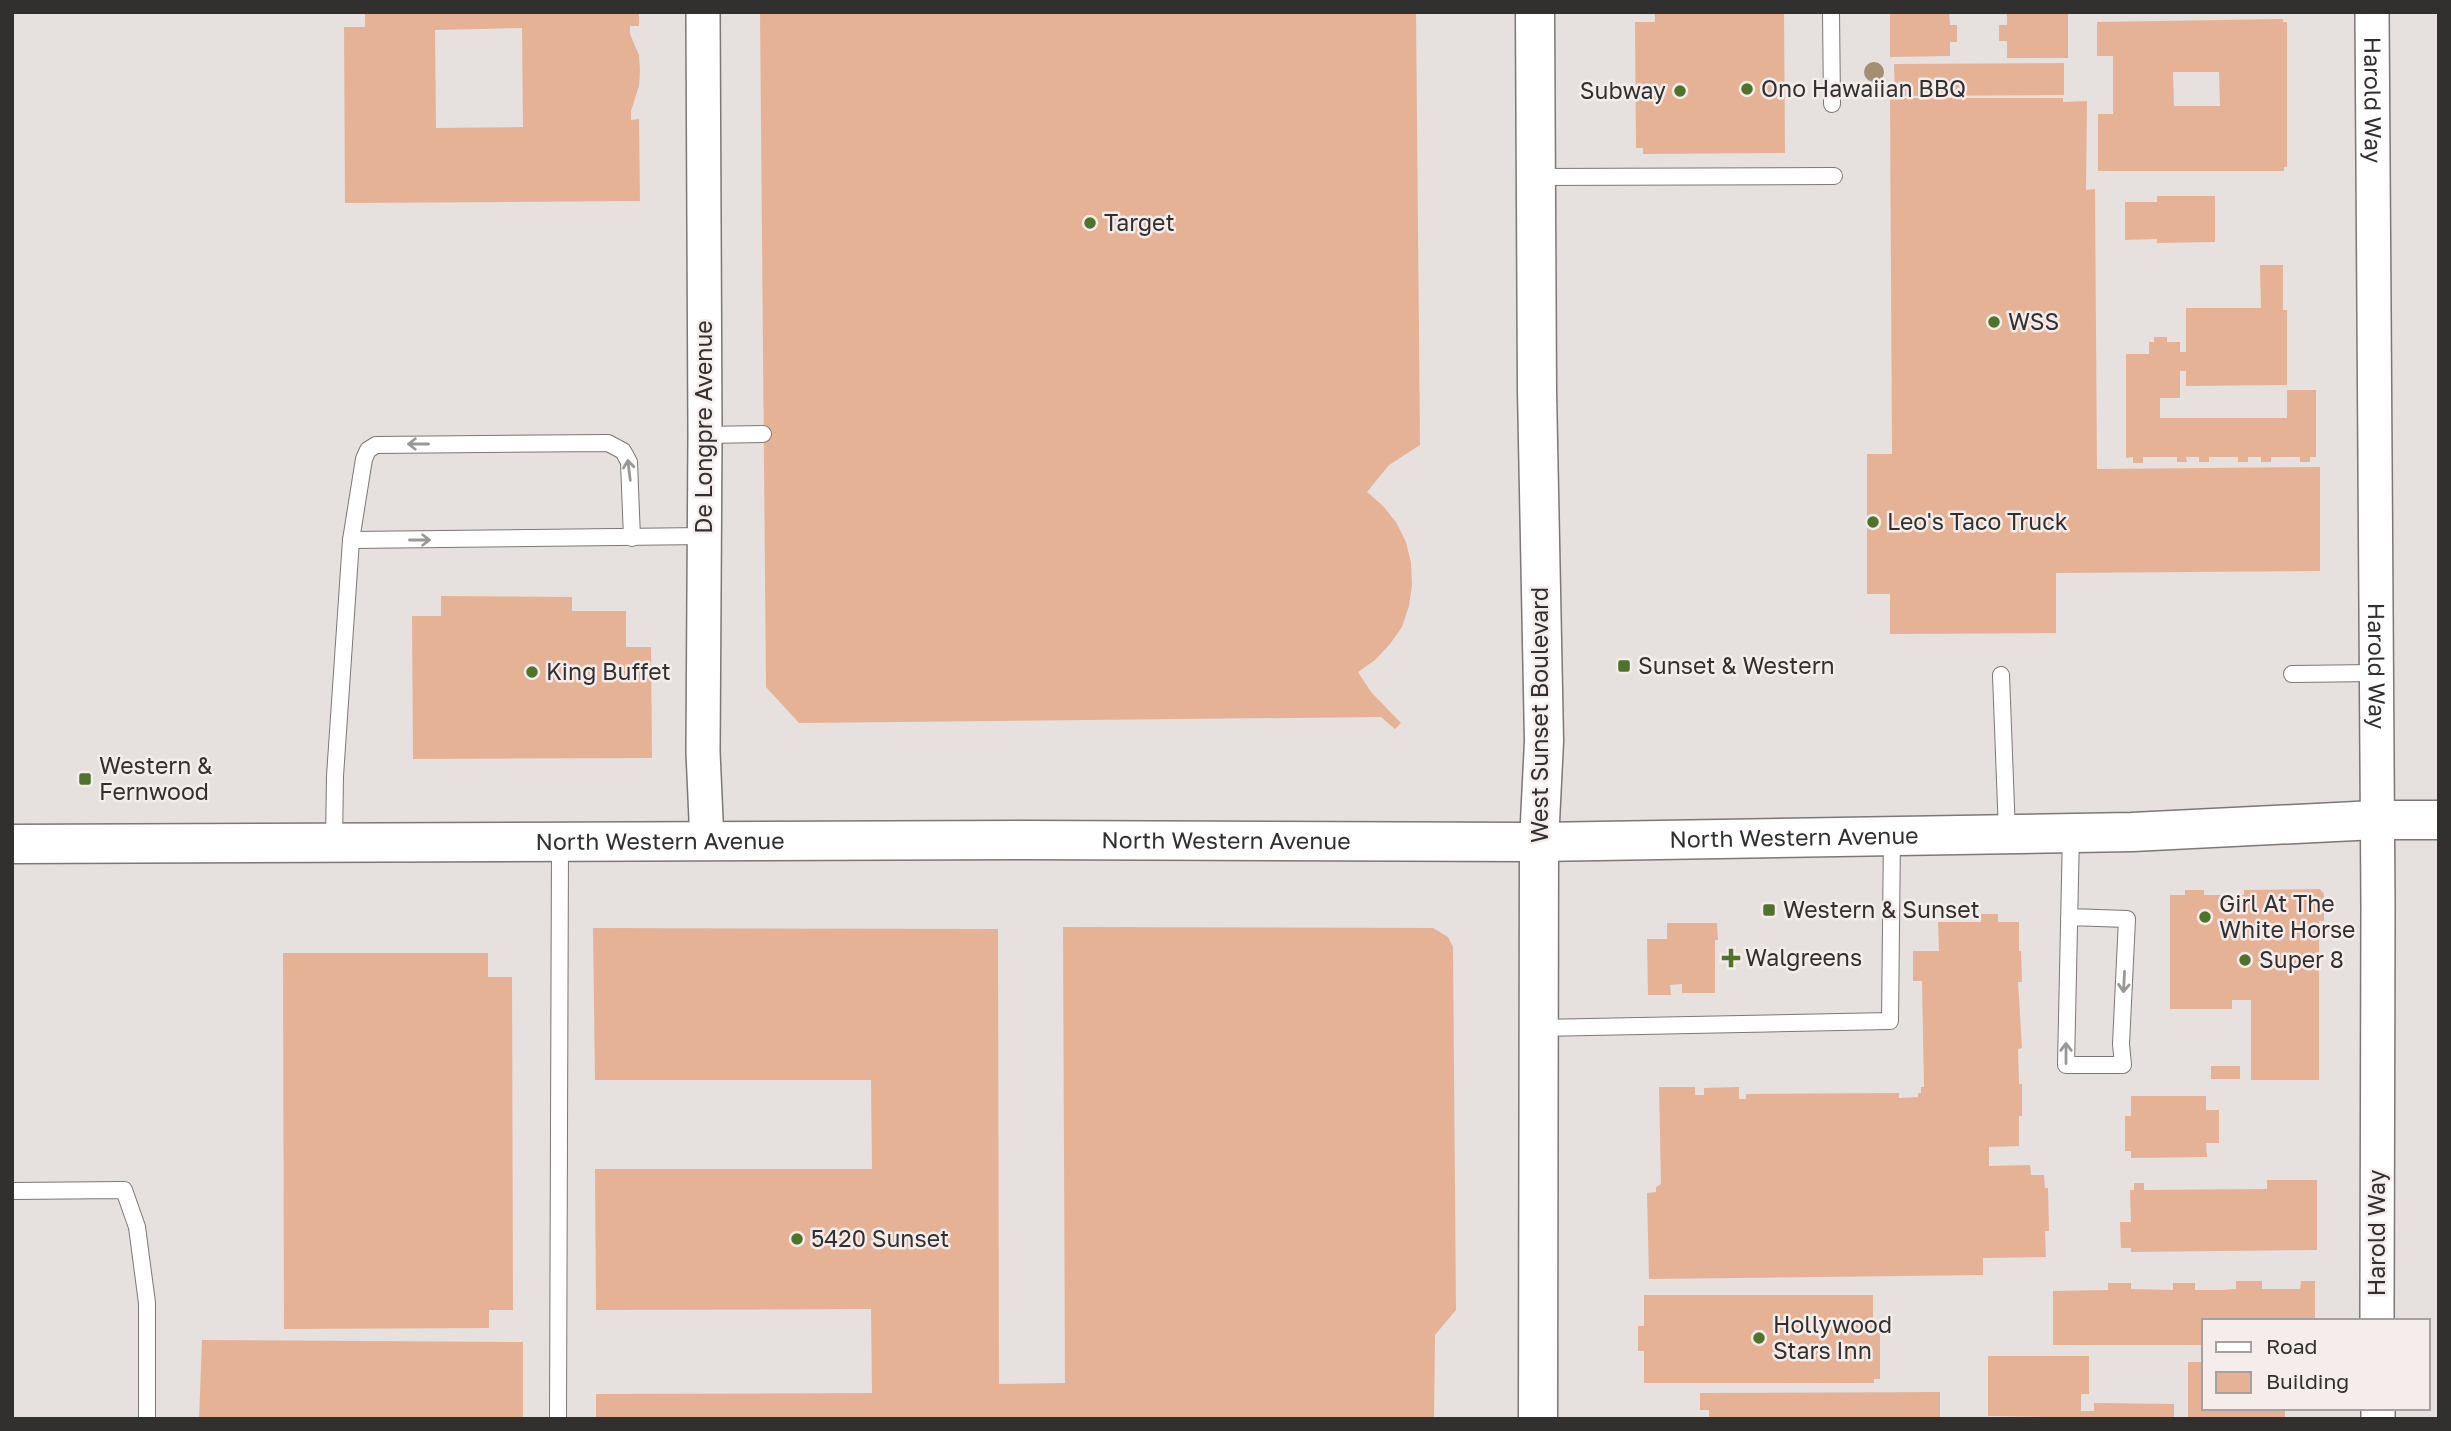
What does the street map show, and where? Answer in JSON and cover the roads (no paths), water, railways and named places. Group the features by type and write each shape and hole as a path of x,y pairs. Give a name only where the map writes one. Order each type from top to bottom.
{"main road":[{"name":"West Sunset Boulevard","path":"1535,12 1544,741 1539,842 1538,1419"},
{"name":"North Western Avenue","path":"12,844 1539,842 2071,833 2376,820 2439,820"}],"street":[{"name":"De Longpre Avenue","path":"703,12 703,752 707,842"},
{"name":"Harold Way","path":"2372,12 2378,906 2377,1319"}],"lane":[{"path":"1831,12 1832,104"},
{"path":"1535,177 1834,176"},
{"path":"705,435 763,435"},
{"path":"334,843 335,776 351,540 364,459 368,450 376,444 608,443 623,451 629,462 632,538"},
{"path":"351,540 705,536"},
{"path":"2291,674 2376,673"},
{"path":"2001,675 2007,833"},
{"path":"2069,917 2127,919 2120,1044 2123,1065 2066,1065 2069,917 2071,833"},
{"path":"1539,1028 1890,1021 1892,834"},
{"path":"558,1419 560,842"},
{"path":"12,1191 124,1190 137,1227 147,1303 147,1419"}],"place":[{"name":"Ono Hawaiian BBQ","path":"1747,89"},
{"name":"Subway","path":"1680,91"},
{"name":"Target","path":"1090,223"},
{"name":"WSS","path":"1994,322"},
{"name":"Leo's Taco Truck","path":"1873,522"},
{"name":"Sunset & Western","path":"1624,666"},
{"name":"King Buffet","path":"532,672"},
{"name":"Western & Fernwood","path":"85,779"},
{"name":"Western & Sunset","path":"1769,910"},
{"name":"Girl At The White Horse","path":"2205,917"},
{"name":"Walgreens","path":"1731,958"},
{"name":"Super 8","path":"2245,960"},
{"name":"5420 Sunset","path":"797,1239"},
{"name":"Hollywood Stars Inn","path":"1759,1338"}]}
